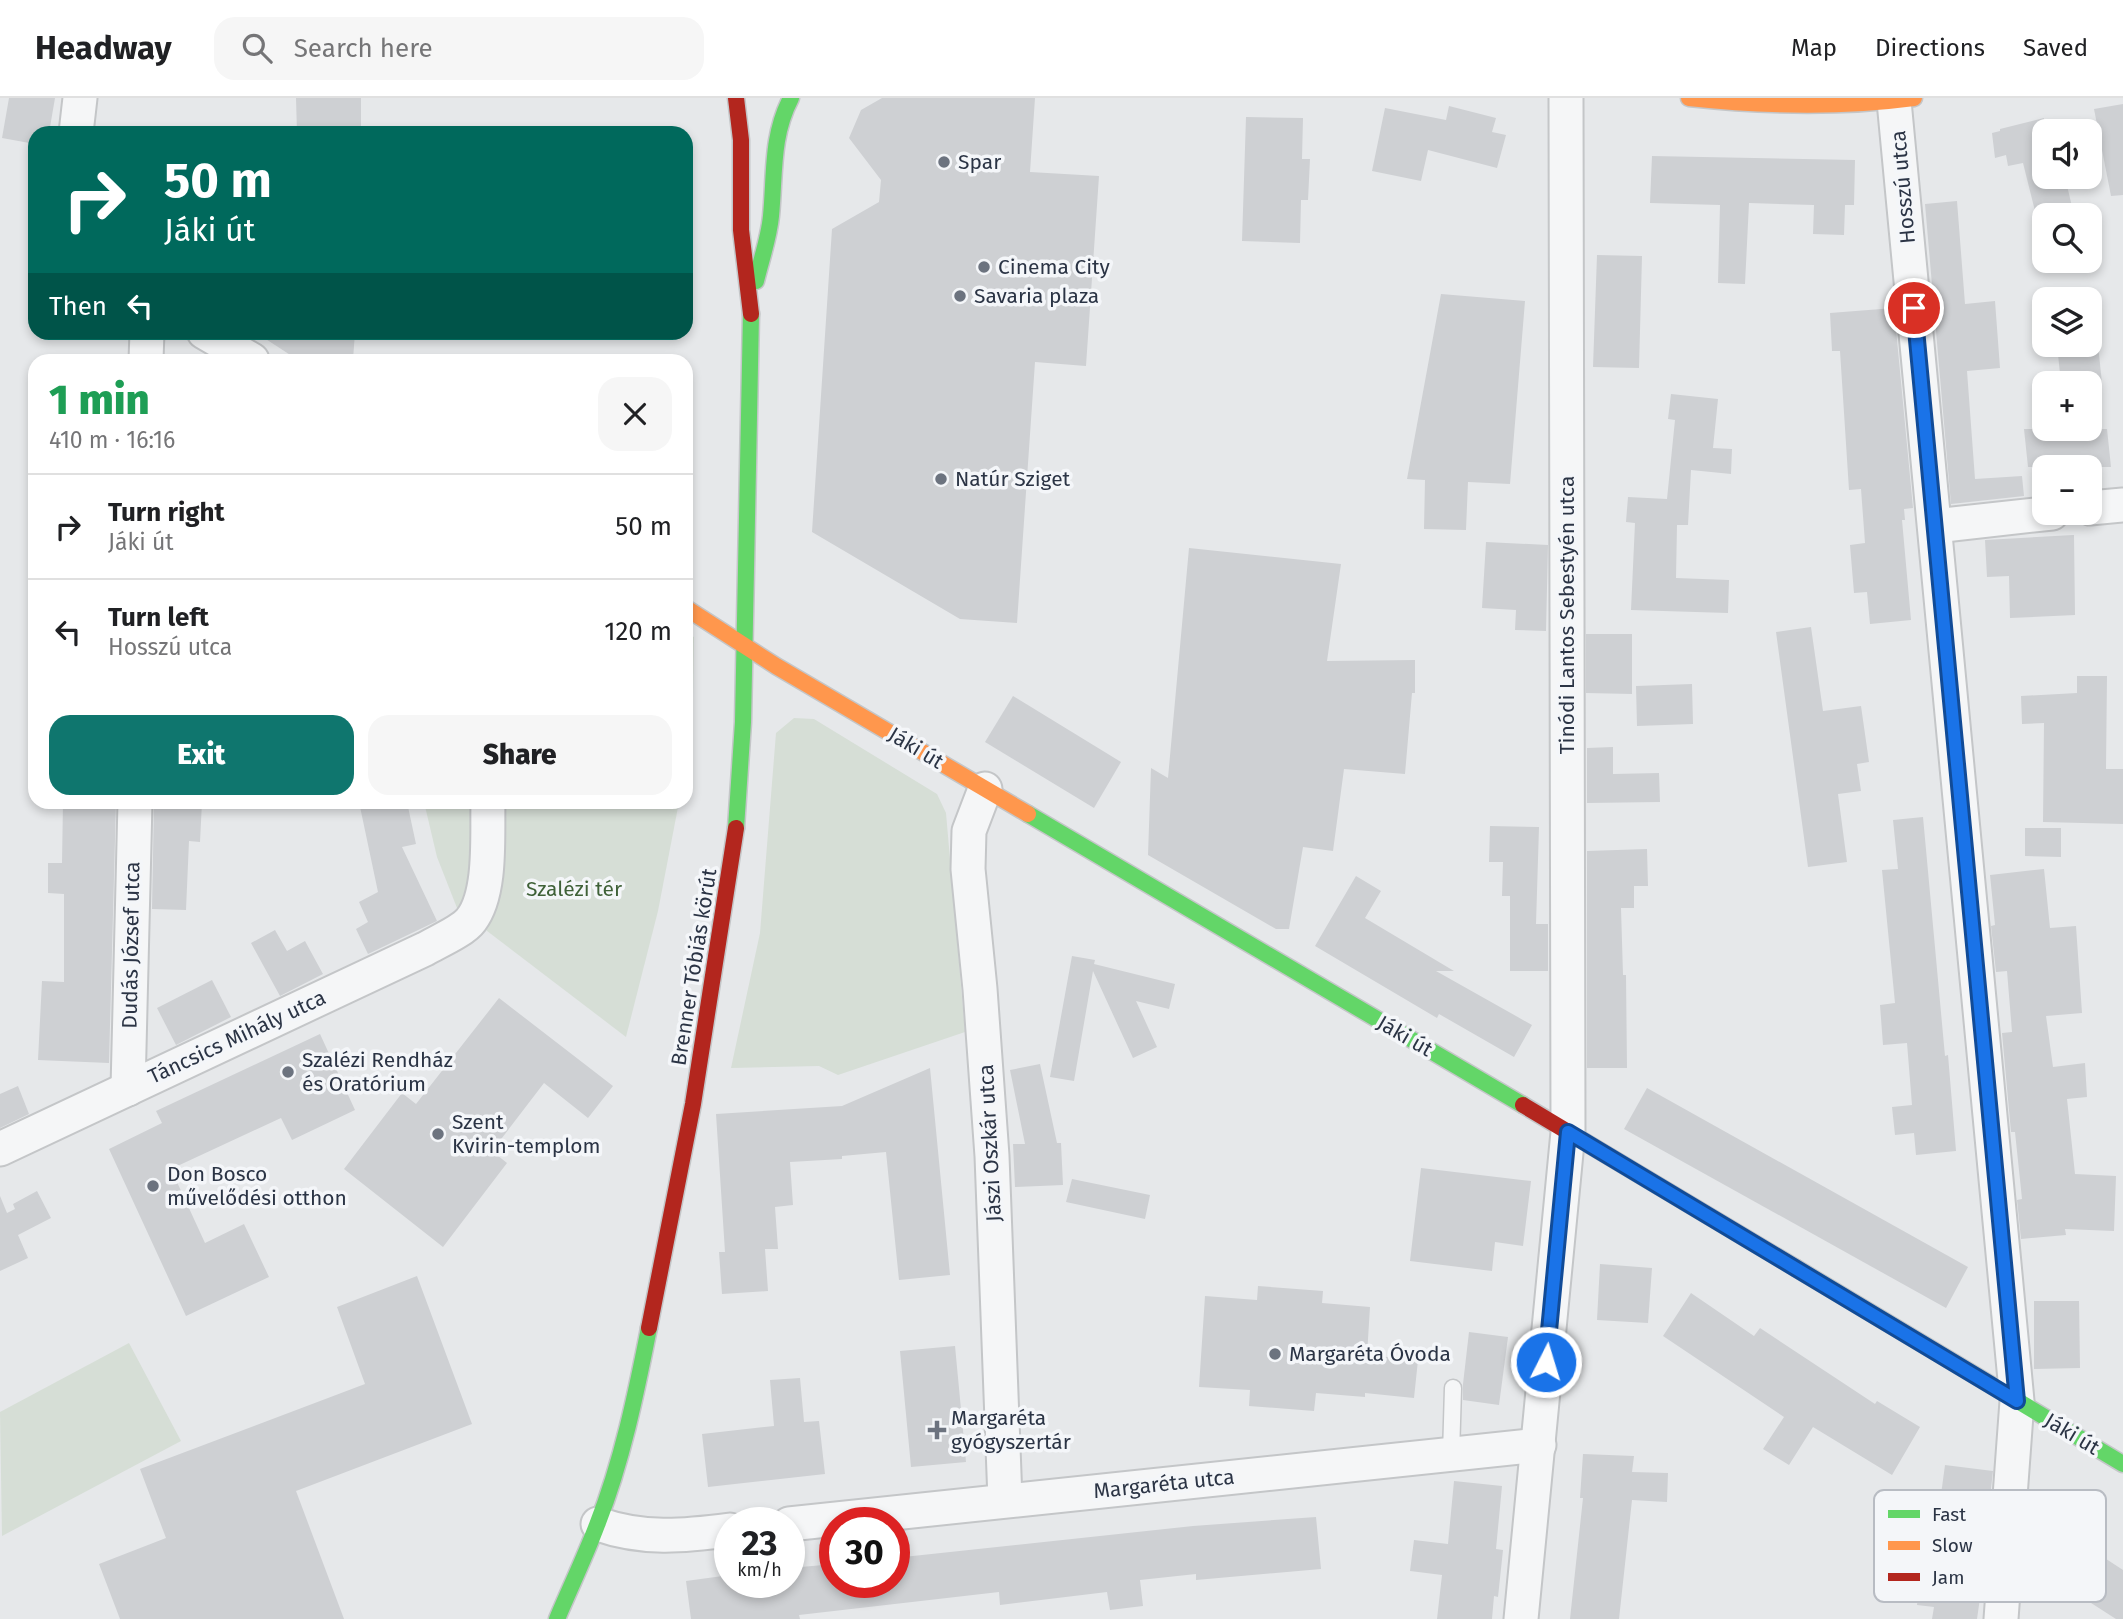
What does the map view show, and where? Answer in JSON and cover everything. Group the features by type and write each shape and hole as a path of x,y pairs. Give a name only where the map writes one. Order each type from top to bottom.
{"street":[{"path":"77,126 80,98"},
{"name":"Brenner Tóbiás körút","path":"557,1619 598,1524 638,1386 710,1003 735,845 743,722 751,303 741,230 741,140 736,98"},
{"name":"Brenner Tóbiás körút","path":"751,303 771,219 775,145 784,109 791,98"},
{"name":"Tinódi Lantos Sebestyén utca","path":"1521,1619 1568,1132 1566,98"},
{"path":"1689,98 1743,104 1816,105 1904,99"},
{"name":"Hosszú utca","path":"1904,99 1935,526 2017,1401 2010,1490"},
{"path":"218,340 242,354"},
{"path":"2102,507 2123,505"},
{"path":"1935,526 2032,515"},
{"name":"Jáki út","path":"693,612 776,666 1568,1132 2123,1464"},
{"name":"Jászi Oszkár utca","path":"985,789 969,831 968,869 992,1156 1005,1500"},
{"name":"Dudás József utca","path":"128,1088 135,809"},
{"name":"Táncsics Mihály utca","path":"0,1150 425,949 471,920 487,875 488,809"},
{"name":"Margaréta utca","path":"805,1522 1539,1445"},
{"path":"598,1524 623,1533 674,1536 714,1532"}],"lane":[{"path":"1451,1454 1453,1388"}],"green space":[{"path":"693,636 694,637 693,698"},
{"path":"794,718 814,719 937,794 946,813 965,1032 838,1075 819,1066 731,1068 760,933 776,733"},
{"name":"Szalézi tér","path":"426,809 678,809 658,911 626,1037 457,908 437,857"},
{"path":"129,1343 181,1441 2,1536 0,1412"}],"building":[{"path":"9,98 55,98 50,126 28,126 28,143 2,138"},
{"path":"296,98 361,98 361,126 297,126"},
{"name":"Savaria plaza","path":"882,98 1035,98 1030,172 1099,176 1086,366 1035,362 1017,623 960,619 812,532 832,229 879,202 881,180 849,138 861,110"},
{"path":"2123,104 2123,195 2111,196 2102,150 2102,119 2096,119 2094,109"},
{"path":"1449,106 1496,118 1492,132 1506,135 1497,168 1428,150 1421,181 1372,171 1385,108 1446,120"},
{"path":"1246,117 1303,118 1302,159 1310,159 1308,200 1301,200 1300,243 1242,241"},
{"path":"2032,121 2032,189 2068,189 2071,203 2033,203 2023,163 2008,166 2006,155 1995,158 1992,133"},
{"path":"1652,156 1855,160 1854,205 1845,205 1844,235 1813,234 1814,205 1749,203 1745,284 1718,283 1720,205 1650,203"},
{"path":"1957,201 1965,304 1995,301 2000,368 1967,371 1975,479 2022,476 2024,496 1951,504 1925,204"},
{"path":"1597,255 1642,256 1639,368 1593,367"},
{"path":"1441,294 1525,301 1510,484 1468,482 1466,530 1424,529 1425,480 1407,479"},
{"path":"1894,308 1913,508 1904,509 1905,520 1902,520 1911,620 1870,624 1867,592 1854,593 1850,545 1865,543 1861,489 1849,490 1840,351 1832,351 1830,313"},
{"path":"267,340 354,340 353,354 289,354"},
{"path":"2058,357 2099,357 2101,371 2060,371"},
{"path":"1671,394 1718,399 1713,448 1732,449 1731,474 1691,470 1688,525 1677,525 1676,578 1729,580 1728,613 1631,610 1635,523 1626,522 1628,497 1667,499 1675,420 1668,419"},
{"path":"2024,429 2032,429 2032,441 2102,441 2102,429 2107,429 2111,467 2102,467 2102,455 2032,455 2032,467 2028,467"},
{"path":"2074,535 2075,615 2010,618 2009,576 1987,577 1985,540"},
{"path":"1486,542 1548,545 1546,631 1515,630 1516,610 1482,608"},
{"path":"1189,548 1341,564 1327,661 1415,660 1415,693 1412,693 1405,774 1344,769 1333,851 1303,847 1289,929 1276,929 1148,855 1151,768 1168,778"},
{"path":"1811,627 1823,711 1861,706 1869,762 1857,764 1861,791 1838,794 1847,862 1808,867 1776,632"},
{"path":"1586,634 1632,634 1632,694 1586,693"},
{"path":"2077,676 2107,676 2106,769 2123,769 2123,824 2043,822 2044,723 2022,724 2021,696 2077,693"},
{"path":"1692,684 1693,724 1637,726 1636,686"},
{"path":"1013,696 1121,762 1094,808 985,742"},
{"path":"1613,747 1613,774 1659,773 1660,802 1587,803 1587,748"},
{"path":"63,809 116,809 109,1063 38,1060 42,981 64,982 64,894 48,893 48,863 62,863"},
{"path":"154,809 202,809 200,842 189,841 186,910 152,909"},
{"path":"360,809 408,809 416,844 402,847 437,921 368,954 356,929 368,922 359,902 378,892"},
{"path":"1923,817 1956,1151 1916,1155 1914,1133 1895,1135 1892,1107 1912,1105 1907,1043 1883,1045 1880,1005 1895,1003 1882,870 1898,869 1893,820"},
{"path":"1490,826 1539,827 1536,924 1548,924 1548,971 1510,971 1510,896 1502,896 1503,862 1489,862"},
{"path":"2025,828 2061,828 2061,857 2025,856"},
{"path":"1647,849 1648,886 1634,886 1634,908 1621,908 1623,975 1626,975 1627,1068 1587,1068 1587,851"},
{"path":"2044,869 2050,928 2076,926 2082,1013 2046,1016 2053,1067 2085,1063 2087,1097 2067,1099 2075,1174 2116,1176 2114,1231 2065,1229 2066,1235 2021,1239 2017,1200 2022,1199 2015,1132 2011,1132 2002,1033 2012,1032 2007,971 1996,972 1991,926 1995,925 1990,875"},
{"path":"1356,876 1381,891 1365,918 1454,971 1436,971 1532,1025 1514,1057 1439,1014 1437,1018 1315,946"},
{"path":"275,930 287,951 305,941 323,974 280,996 251,943"},
{"path":"1072,956 1095,960 1094,964 1175,984 1169,1009 1136,1001 1157,1047 1133,1058 1093,971 1074,1081 1050,1077"},
{"path":"212,980 231,1017 176,1045 157,1008"},
{"name":"Szent Kvirin-templom","path":"499,998 613,1086 588,1118 544,1083 492,1151 507,1163 443,1247 344,1169 402,1093 416,1104"},
{"path":"320,1034 355,1110 292,1140 281,1118 171,1169 205,1243 244,1224 269,1277 186,1316 109,1149 162,1123 156,1111"},
{"path":"1040,1064 1057,1143 1061,1143 1063,1185 1015,1187 1013,1144 1025,1144 1010,1070"},
{"path":"930,1068 950,1275 899,1280 886,1152 842,1156 842,1159 790,1162 793,1205 775,1207 778,1249 765,1249 768,1291 722,1294 719,1252 725,1252 716,1114 842,1106"},
{"path":"18,1086 29,1114 0,1128 0,1094"},
{"path":"1647,1088 1968,1267 1946,1308 1624,1129"},
{"path":"1421,1168 1531,1181 1523,1246 1495,1242 1492,1271 1410,1261"},
{"path":"1072,1179 1150,1195 1145,1219 1066,1202"},
{"path":"37,1191 51,1218 18,1235 28,1258 0,1271 0,1196 7,1213 15,1209 13,1204"},
{"path":"1600,1264 1652,1268 1648,1323 1597,1320"},
{"path":"417,1276 472,1424 296,1491 344,1619 120,1619 99,1564 166,1538 140,1469 365,1384 337,1307"},
{"name":"Margaréta Óvoda","path":"1258,1286 1323,1291 1322,1303 1370,1307 1367,1355 1418,1360 1414,1398 1365,1393 1365,1397 1316,1393 1314,1411 1249,1406 1250,1390 1199,1387 1205,1296 1257,1300"},
{"path":"1691,1293 1754,1336 1760,1328 1875,1404 1877,1401 1920,1427 1892,1475 1813,1427 1789,1465 1763,1449 1784,1417 1663,1336"},
{"path":"2034,1301 2079,1301 2080,1368 2034,1369"},
{"path":"1469,1332 1508,1337 1499,1405 1463,1400"},
{"path":"955,1346 966,1462 911,1467 900,1351"},
{"path":"800,1378 804,1422 819,1421 825,1474 708,1487 702,1434 774,1426 770,1380"},
{"path":"1583,1454 1634,1456 1632,1472 1668,1473 1667,1502 1632,1500 1619,1619 1570,1619 1583,1498 1580,1498"},
{"path":"1945,1465 1993,1471 1991,1490 1942,1490"},
{"path":"1454,1481 1502,1486 1496,1549 1503,1550 1498,1597 1494,1596 1492,1619 1437,1619 1442,1575 1410,1571 1414,1540 1448,1544"},
{"path":"1316,1517 1321,1569 1196,1580 1196,1574 1140,1580 1143,1606 1110,1610 1107,1592 1000,1605 999,1592 799,1615 800,1619 691,1619 686,1581 714,1577 714,1598 805,1598 805,1567 819,1565 819,1598 910,1598 910,1556 1193,1526"},
{"path":"2106,1559 2123,1570 2123,1619 2116,1619 2090,1602 2106,1602"},
{"path":"1917,1602 1979,1602 1977,1619 1932,1619 1934,1607 1917,1605"}],"traffic: fast":[{"path":"756,281 770,224 777,141 791,98"},
{"path":"736,828 743,722 751,314"},
{"path":"1028,814 1523,1105"},
{"path":"1796,1268 2123,1464"},
{"path":"557,1619 614,1477 649,1328"}],"traffic: slow":[{"path":"1689,98 1801,105 1914,98"},
{"path":"693,613 776,666 1028,814"}],"traffic: jam":[{"path":"736,98 741,140 741,230 751,314"},
{"path":"649,1328 693,1104 736,828"},
{"path":"1523,1105 1796,1268"}],"place":[{"name":"Spar","path":"944,162"},
{"name":"Cinema City","path":"984,267"},
{"name":"Savaria plaza","path":"960,296"},
{"name":"Natúr Sziget","path":"941,479"},
{"name":"Szalézi Rendház és Oratórium","path":"288,1072"},
{"name":"Szent Kvirin-templom","path":"438,1134"},
{"name":"Don Bosco művelődési otthon","path":"153,1186"},
{"name":"Margaréta Óvoda","path":"1275,1354"},
{"name":"Margaréta gyógyszertár","path":"937,1430"}],"route":[{"path":"1546,1362 1568,1132 2017,1401 1914,308"}]}
